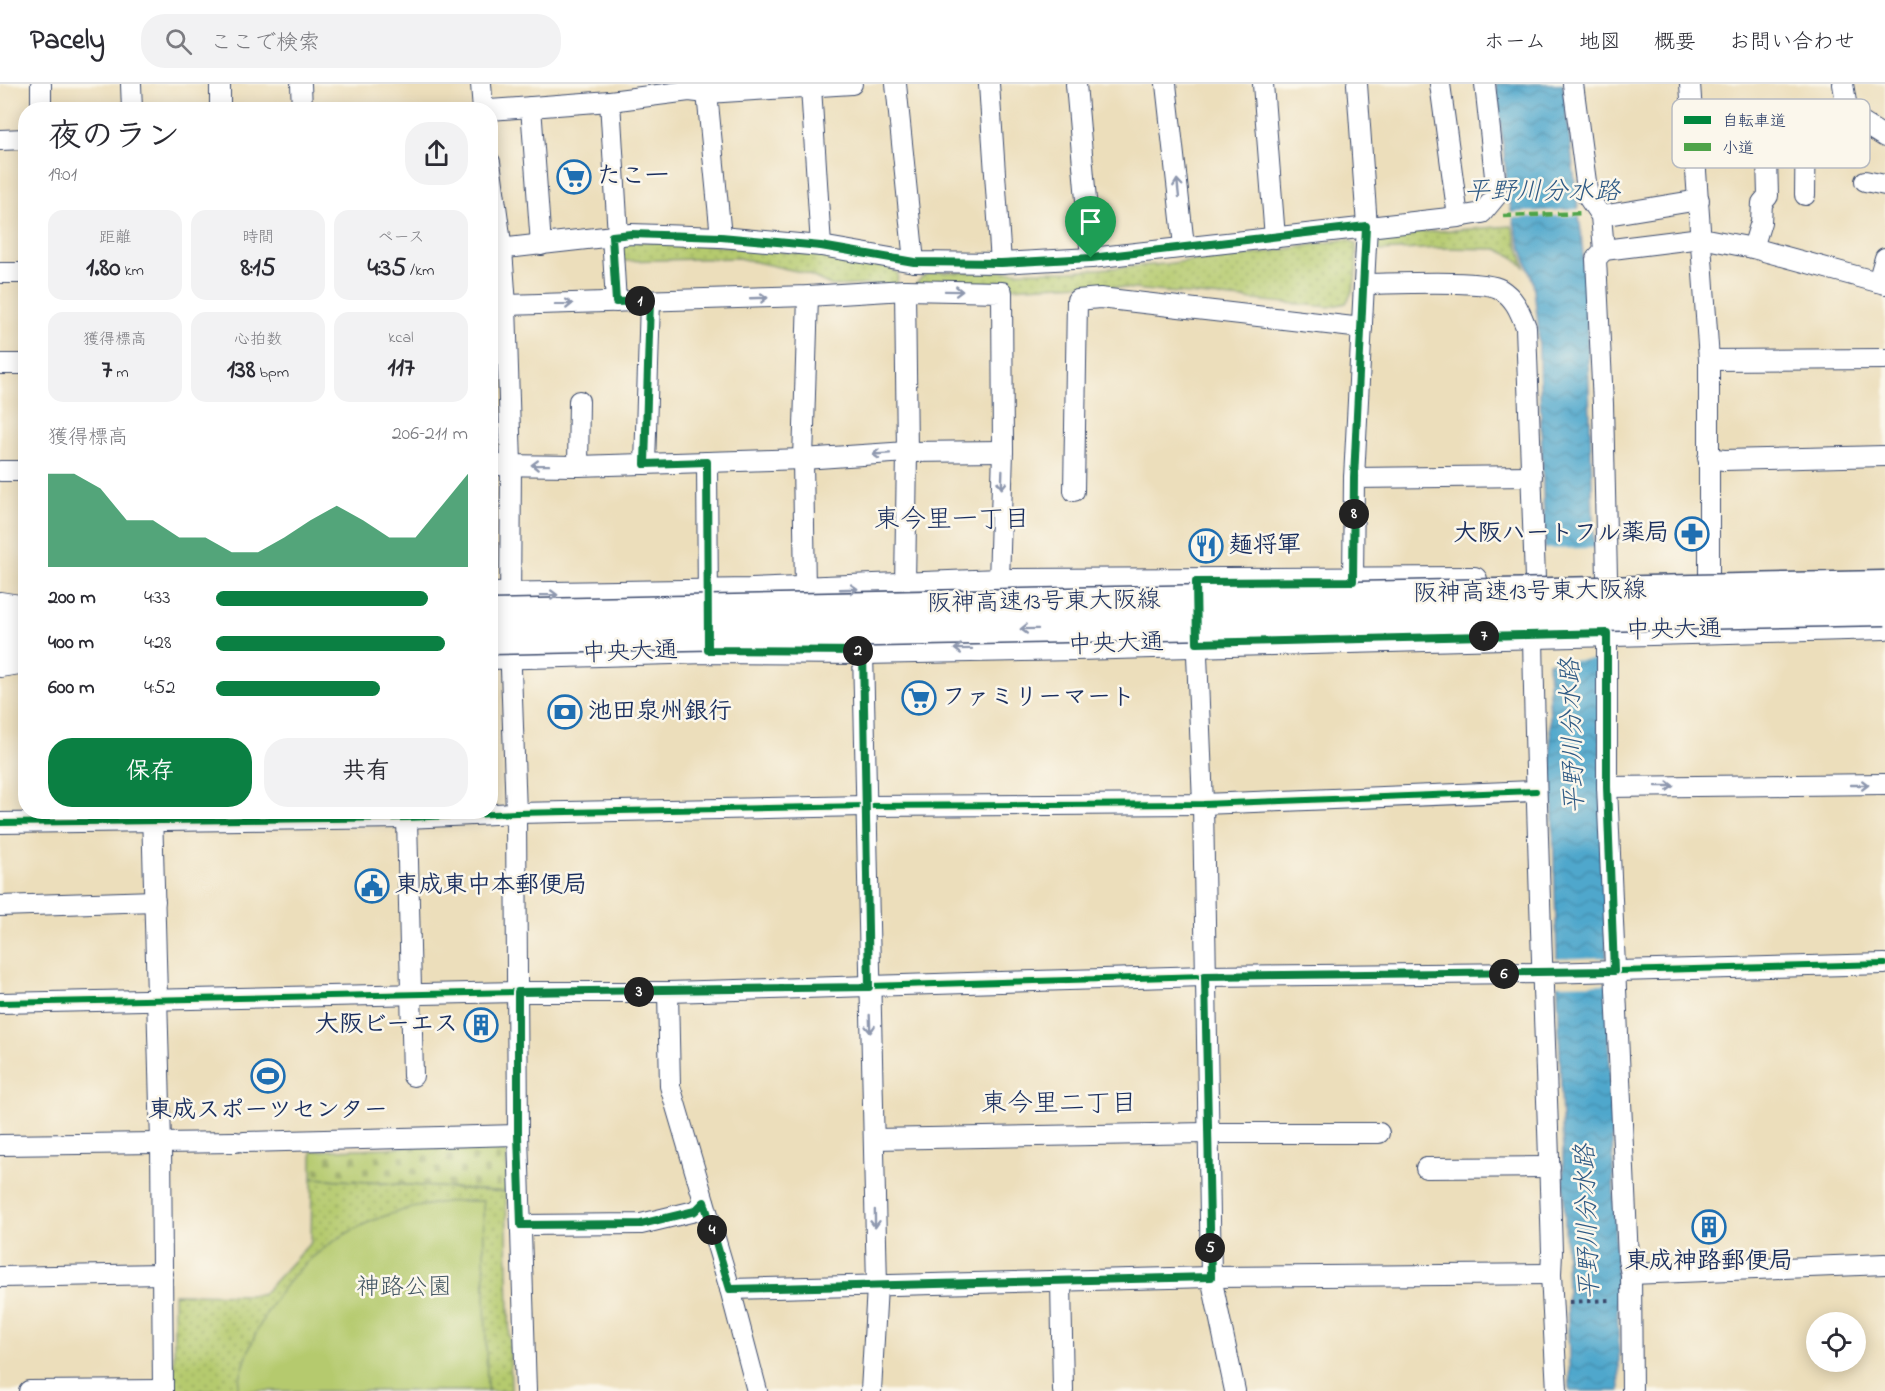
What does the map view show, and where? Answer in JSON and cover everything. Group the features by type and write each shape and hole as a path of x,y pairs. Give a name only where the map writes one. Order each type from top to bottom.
{"highway":[{"name":"阪神高速13号東大阪線","path":"498,602 1885,585"},
{"name":"阪神高速13号東大阪線","path":"498,651 1885,611"},
{"path":"0,624 18,624"},
{"path":"0,650 18,650"}],"main road":[{"path":"498,602 999,582 1540,579 1885,571"},
{"path":"0,612 18,611"},
{"name":"中央大通","path":"498,651 863,651 1885,626"},
{"path":"0,659 18,660"}],"street":[{"path":"41,84 41,102"},
{"path":"131,84 132,102"},
{"path":"220,84 220,102"},
{"path":"301,84 302,102"},
{"path":"481,84 482,102"},
{"path":"498,109 610,101 694,89 852,84"},
{"path":"896,84 914,262"},
{"path":"989,84 1001,263"},
{"path":"1076,84 1091,258"},
{"path":"1166,84 1184,246"},
{"path":"1263,84 1275,237"},
{"path":"1353,581 1354,478 1366,226 1357,84"},
{"path":"1440,84 1458,217"},
{"path":"498,250 631,234 721,237 821,246 914,262 1001,263 1091,258 1482,213 1497,195 1485,84"},
{"path":"1573,84 1588,197 1601,216 1604,250"},
{"path":"1690,84 1691,99"},
{"path":"1843,84 1846,99"},
{"path":"820,85 821,246"},
{"path":"694,89 721,237"},
{"path":"610,101 616,302"},
{"path":"531,107 541,244"},
{"path":"1870,128 1885,137"},
{"path":"0,140 18,139"},
{"path":"1697,168 1708,360 1709,575"},
{"path":"1753,248 1761,222 1762,202 1768,196 1767,168"},
{"path":"1805,168 1805,195"},
{"path":"1865,181 1885,185"},
{"path":"1601,216 1699,200"},
{"path":"1602,578 1604,404 1596,259 1604,250 1701,238 1753,248 1882,283 1885,258"},
{"path":"498,261 506,305 499,350 511,464 498,592"},
{"path":"0,273 18,273"},
{"path":"1364,284 1471,284 1498,287 1514,299 1526,327 1532,476 1540,579"},
{"path":"506,305 808,296 905,290 1002,292 1003,451 999,582"},
{"path":"905,290 907,452 905,586"},
{"path":"805,590 803,459 808,296"},
{"path":"1074,491 1077,300 1100,298 1362,328"},
{"path":"645,464 650,301"},
{"path":"1708,360 1885,359"},
{"path":"0,364 18,363"},
{"path":"578,466 579,401"},
{"path":"498,465 578,466 803,459 907,452 1003,451"},
{"path":"1708,458 1724,460 1885,456"},
{"path":"707,462 708,650"},
{"path":"0,471 18,471"},
{"path":"1354,478 1532,476"},
{"path":"1196,582 1203,804 1211,1277 1235,1391"},
{"path":"0,602 18,605"},
{"path":"1603,633 1611,971 1628,1259 1631,1274 1632,1391"},
{"path":"1539,634 1536,791 1549,973 1551,1274 1557,1391"},
{"path":"863,651 877,1287 871,1391"},
{"path":"498,660 516,813 518,1135 526,1391"},
{"path":"0,667 18,663"},
{"path":"1607,787 1885,784"},
{"path":"498,814 865,806 1203,804 1536,791"},
{"path":"0,824 109,819"},
{"path":"29,1391 163,1390 161,1143 152,819"},
{"path":"407,819 413,1076"},
{"path":"0,906 154,901"},
{"path":"0,1003 518,992 668,992 1205,976 1549,973 1885,964"},
{"path":"668,992 670,1086 730,1289 757,1391"},
{"path":"874,1139 1207,1133 1379,1133"},
{"path":"0,1145 518,1135"},
{"path":"1426,1168 1550,1167"},
{"path":"521,1225 641,1224 695,1211 704,1202"},
{"path":"1631,1274 1885,1264"},
{"path":"0,1277 162,1274"},
{"path":"730,1289 1211,1277 1551,1274"},
{"path":"1061,1281 1063,1391"}],"path":[{"path":"1561,1302 1613,1300"}],"green space":[{"path":"1512,226 1525,267 1512,256 1497,249 1443,248 1377,251 1379,235"},
{"path":"1348,239 1356,244 1355,282 1346,303 1329,307 1080,284 991,289 915,285 931,272 1071,271 1165,264 1218,257 1240,257"},
{"path":"624,241 675,242 822,255 851,263 883,265 898,273 897,284 832,286 805,273 738,258 621,261 617,249"},
{"path":"495,1143 507,1154 506,1192 312,1178 312,1151"},
{"name":"神路公園","path":"312,1178 506,1192 511,1391 174,1391 174,1294 262,1295 311,1242"},
{"name":"神路公園","path":"458,1201 483,1201 487,1391 237,1391 249,1350 266,1314 288,1283 314,1256 344,1235 378,1218 417,1207"}],"water":[{"name":"平野川分水路","path":"1496,84 1563,84 1581,232 1586,290 1620,1391 1570,1391 1538,324 1533,282 1516,231 1509,200"}],"pier":[{"path":"1581,209 1582,215 1510,218 1509,213"},
{"path":"1596,548 1599,660 1547,661 1543,549"},
{"path":"1608,957 1609,984 1556,985 1555,959"}],"marked path":[{"path":"1503,216 1584,213"}],"cycle path":[{"path":"498,814 865,806 1203,804 1536,791"},
{"path":"0,823 326,819"},
{"path":"0,1003 518,992 668,992 1205,976 1544,973 1885,964"}],"place":[{"name":"たこ一","path":"574,177"},
{"name":"大阪ハートフル薬局","path":"1692,534"},
{"name":"麺将軍","path":"1206,546"},
{"name":"ファミリーマート","path":"919,698"},
{"name":"池田泉州銀行","path":"565,712"},
{"name":"東成東中本郵便局","path":"372,886"},
{"name":"大阪ビーエス","path":"481,1025"},
{"name":"東成スポーツセンター","path":"268,1076"},
{"name":"東成神路郵便局","path":"1709,1227"}],"district":[{"name":"東今里一丁目","path":"952,521"},
{"name":"東今里二丁目","path":"1059,1105"}],"route":[{"path":"1366,226 1354,478 1353,581 1196,582 1197,643 1607,633 1607,787 1614,971 1205,976 1211,1277 730,1289 704,1202 695,1211 641,1224 521,1225 518,1135 518,992 668,992 869,987 863,651 708,650 707,462 645,464 650,301 616,302 612,236 631,234 721,237 821,246 914,262 1001,263 1091,258 1366,226"}]}
